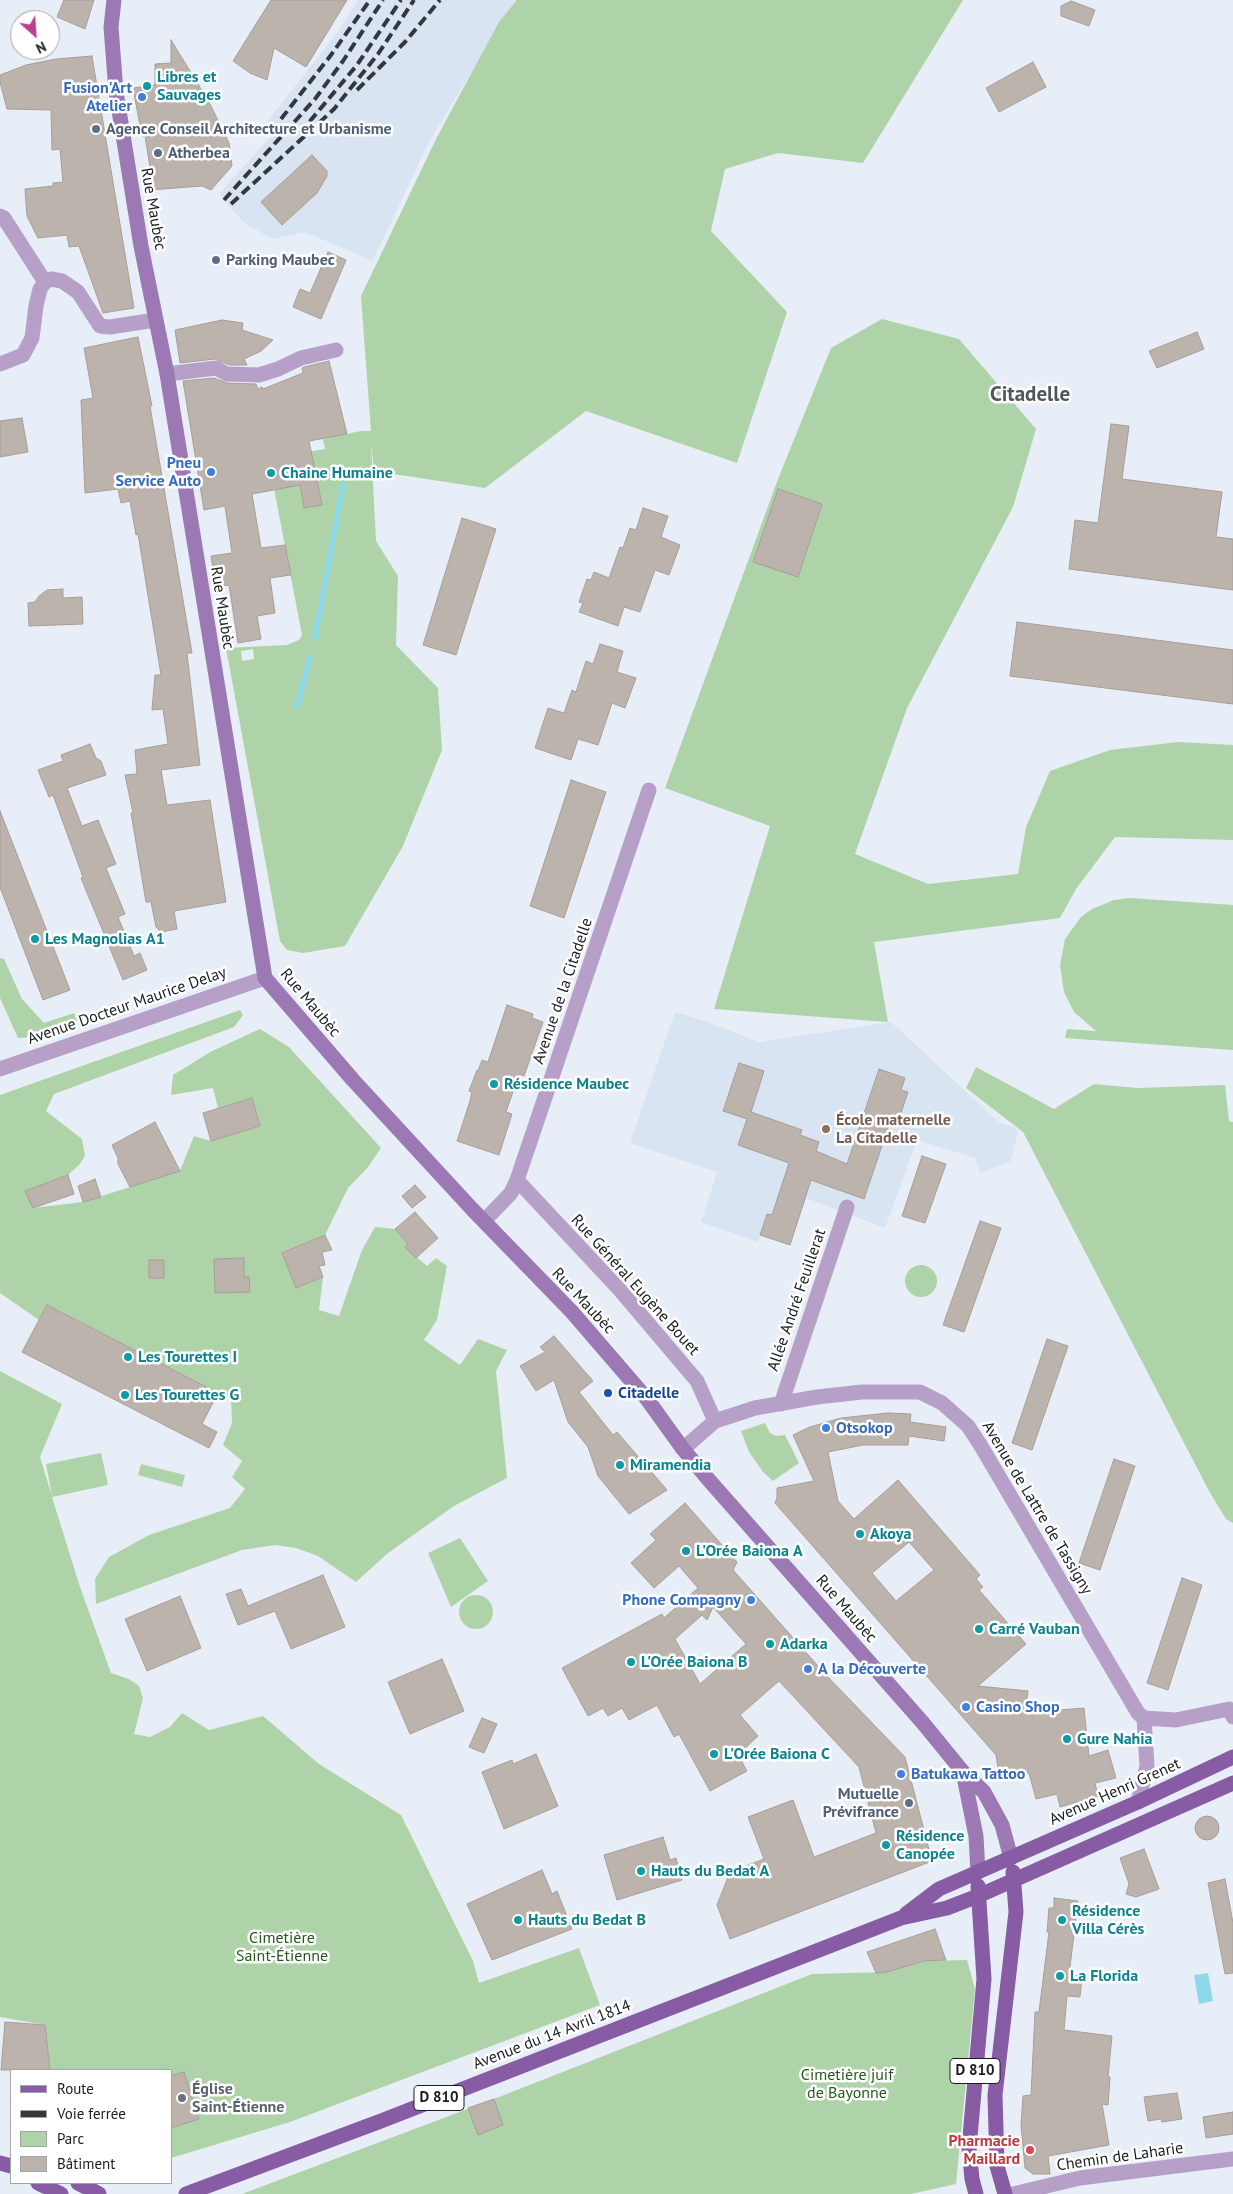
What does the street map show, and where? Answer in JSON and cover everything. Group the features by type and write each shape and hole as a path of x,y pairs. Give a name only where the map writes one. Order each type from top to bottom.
{"main road":[{"name":"Rue Maubèc","path":"114,0 111,50 119,111 155,320 167,374 265,978 353,1080 484,1221 572,1312 647,1399 683,1448 963,1772 984,1792 1002,1825 1010,1858"},
{"name":"Avenue Henri Grenet","path":"1010,1858 1138,1802 1233,1757"},
{"name":"Rue Maubèc","path":"963,1772 976,1836 978,1872"},
{"path":"1014,1881 1049,1863 1233,1783"},
{"name":"Avenue du 14 Avril 1814","path":"902,1918 939,1889 1010,1858"},
{"path":"1005,2194 996,2166 995,2095 1016,1912 1010,1858"},
{"name":"D 810","path":"976,2194 972,2179 969,2148 984,1979 978,1872"},
{"name":"Avenue du 14 Avril 1814","path":"186,2194 381,2121 902,1918 947,1908 1014,1881"},
{"path":"40,2184 62,2194"},
{"path":"80,2184 99,2194"}],"street":[{"path":"0,216 4,218 45,282"},
{"path":"0,364 23,355 32,338 40,289 45,282 51,280 62,281 78,292 100,326 155,320"},
{"path":"167,374 216,368 226,374 259,375 278,369 301,358 336,350"},
{"name":"Avenue de la Citadelle","path":"484,1221 511,1193 517,1180 649,790"},
{"name":"Avenue Docteur Maurice Delay","path":"0,1069 265,978"},
{"name":"Rue Général Eugène Bouet","path":"517,1180 619,1289 697,1381 715,1421"},
{"name":"Allée André Feuillerat","path":"781,1404 847,1207"},
{"name":"Avenue de Lattre de Tassigny","path":"683,1448 715,1421 755,1408 825,1396 890,1391 920,1392 942,1403 968,1426 1138,1713 1144,1718"},
{"path":"1138,1802 1147,1766 1144,1718 1176,1720 1232,1711"},
{"name":"Chemin de Laharie","path":"1013,2194 1080,2178 1233,2159"}],"shaded area":[{"path":"358,0 523,0 467,79 428,144 373,261 305,232 272,239 243,222 219,194 275,132 266,123 339,30"},
{"name":"École maternelle La Citadelle","path":"675,1012 705,1021 759,1042 891,1022 1000,1123 1015,1127 1018,1132 1010,1162 980,1173 975,1158 917,1140 885,1228 806,1198 790,1245 760,1235 758,1242 701,1222 717,1172 630,1143"}],"green space":[{"path":"517,0 963,0 863,163 778,153 725,169 711,231 787,312 737,463 586,411 485,488 374,471 371,443 376,541 398,576 396,645 438,688 442,750 403,846 345,946 303,953 287,950 280,941 226,648 287,645 299,640 302,635 271,473 290,455 325,449 323,439 361,431 371,431 361,296 437,137 499,22","holes":["315,470 322,505 304,508 298,473","253,649 254,659 242,661 241,651"]},
{"path":"882,319 959,339 1036,429 1013,507 907,708 855,854 928,884 1018,874 1026,827 1050,771 1110,750 1178,742 1233,745 1233,840 1115,837 1076,889 1060,918 874,942 888,1022 714,1009 770,826 665,788 778,479 831,348"},
{"path":"1129,898 1233,905 1233,1050 1065,1038 1067,1029 1096,1031 1074,1012 1064,992 1060,965 1065,939 1081,917 1092,909 1114,900"},
{"path":"0,958 4,959 22,999 44,1023 74,1013 77,1021 32,1037 18,1038 0,998"},
{"path":"240,1010 243,1015 234,1027 54,1094 46,1111 82,1139 85,1156 79,1165 68,1175 26,1191 33,1208 83,1202 180,1171 194,1136 211,1141 260,1126 252,1098 218,1108 213,1088 171,1095 173,1075 212,1051 260,1029 289,1047 381,1148 368,1167 348,1188 325,1235 282,1253 296,1288 323,1277 319,1310 339,1316 362,1250 375,1227 395,1229 408,1244 405,1247 427,1266 436,1258 447,1266 437,1320 424,1340 460,1365 478,1339 507,1350 496,1371 507,1478 454,1506 388,1553 356,1582 318,1556 296,1548 275,1545 242,1550 96,1604 95,1579 109,1557 149,1535 230,1508 245,1489 232,1477 242,1461 223,1445 232,1423 231,1400 47,1305 39,1320 0,1293 0,1095"},
{"path":"976,1067 1054,1109 1094,1084 1137,1088 1225,1085 1229,1121 1233,1122 1233,1523 1226,1519 1209,1491 1023,1132 966,1088"},
{"path":"921,1265 927,1266 932,1270 936,1275 936,1287 932,1292 927,1296 921,1297 915,1296 910,1292 906,1287 905,1281 906,1275 910,1270 915,1266"},
{"name":"Cimetière Saint-Étienne","path":"0,1371 62,1404 40,1457 52,1496 46,1464 101,1453 108,1485 52,1497 79,1584 111,1673 129,1679 139,1686 143,1698 134,1734 150,1737 170,1727 182,1713 209,1730 263,1716 319,1764 401,1815 473,1961 479,1983 579,1948 600,2005 290,2122 172,2158 172,2069 50,2069 45,2025 0,2017"},
{"path":"765,1423 770,1433 776,1436 785,1435 799,1463 773,1481 763,1472 749,1452 741,1431"},
{"path":"141,1464 185,1475 182,1487 138,1475"},
{"path":"460,1538 488,1581 451,1607 428,1553"},
{"path":"476,1595 488,1600 493,1612 488,1624 476,1629 464,1624 459,1612 464,1600"},
{"name":"Cimetière juif de Bayonne","path":"967,1960 975,1989 956,2184 911,2194 242,2194 494,2099 812,1974 887,1972 924,1961"}],"water":[{"path":"1208,1973 1213,2001 1199,2004 1194,1975"}],"building":[{"path":"64,0 94,0 85,29 60,18 60,10"},
{"path":"271,0 347,0 306,67 274,48 267,80 250,73 233,61"},
{"path":"1071,1 1095,10 1089,26 1061,16 1061,6"},
{"path":"171,40 209,102 229,143 232,166 211,190 202,186 150,190 148,174 151,174 145,136 142,136 133,88 155,85 155,64 171,63"},
{"path":"92,56 134,308 103,313 79,246 69,247 67,235 38,238 27,216 25,189 53,186 53,183 63,182 60,149 52,150 51,110 7,109 0,75 26,65 60,59"},
{"path":"1033,62 1046,87 999,112 986,88"},
{"path":"312,155 327,171 327,176 317,193 282,225 261,202"},
{"path":"328,252 346,260 321,319 293,307 300,289 310,293"},
{"path":"222,320 243,323 242,330 273,340 261,351 244,359 247,365 230,365 215,359 180,363 175,330"},
{"path":"1197,332 1204,349 1157,368 1149,351"},
{"path":"138,337 152,406 150,406 192,653 187,653 200,765 161,770 167,805 210,800 226,902 174,911 177,929 161,932 156,927 151,902 146,902 131,813 133,813 125,775 137,774 135,750 168,744 163,709 152,710 155,675 161,675 138,534 136,535 130,501 121,503 118,489 85,493 81,400 93,398 84,348"},
{"path":"329,361 347,434 309,441 322,505 304,508 300,485 252,494 261,548 285,545 291,575 270,578 275,613 257,616 261,639 238,643 229,585 216,587 211,556 232,553 225,506 204,510 183,381 214,378 227,383 256,384 258,389 262,387 263,389 303,373 302,368 304,367"},
{"path":"22,418 28,452 0,457 0,421"},
{"path":"1111,424 1129,426 1122,479 1222,492 1216,537 1233,539 1233,590 1069,569 1075,520 1098,523"},
{"path":"778,489 822,504 798,577 753,562"},
{"path":"643,508 668,516 661,537 680,545 669,575 655,570 640,612 624,607 618,626 579,612 583,603 579,602 587,579 591,580 594,572 609,578 620,547 623,548 630,528 636,530"},
{"path":"462,518 496,529 456,655 423,645"},
{"path":"63,589 63,598 82,597 83,624 29,626 28,603 35,602 47,590"},
{"path":"1017,622 1233,650 1233,704 1010,676"},
{"path":"600,644 623,651 617,672 636,678 625,708 612,703 598,745 578,739 571,760 535,748 548,708 564,713 572,690 576,692 586,661 593,664"},
{"path":"90,744 96,758 101,761 106,775 67,788 82,826 98,820 116,864 106,868 125,914 118,917 134,956 140,953 147,970 123,980 81,878 83,877 53,795 49,797 38,770 63,761 61,755"},
{"path":"571,780 606,792 564,918 530,906"},
{"name":"Les Magnolias A1","path":"0,811 70,990 43,1000 0,887"},
{"name":"Résidence Maubec","path":"507,1005 533,1014 532,1018 543,1022 524,1076 519,1074 506,1112 512,1114 499,1155 457,1141 470,1101 472,1092 469,1091 482,1060 488,1062"},
{"path":"739,1063 764,1071 751,1112 802,1130 800,1135 819,1142 816,1151 847,1164 879,1069 905,1078 901,1090 908,1092 897,1125 890,1122 864,1199 811,1180 790,1245 760,1235 767,1214 772,1215 789,1163 738,1145 747,1119 723,1111"},
{"path":"252,1098 260,1126 211,1141 203,1113"},
{"path":"155,1122 180,1171 130,1187 118,1164 118,1158 112,1145"},
{"path":"922,1156 946,1164 925,1223 902,1216"},
{"path":"68,1175 74,1194 33,1208 25,1191"},
{"path":"95,1179 101,1197 83,1202 78,1186"},
{"path":"415,1185 426,1197 412,1208 402,1196"},
{"path":"415,1212 438,1238 416,1258 405,1247 408,1244 395,1229"},
{"path":"980,1221 1001,1228 964,1332 943,1325"},
{"path":"325,1235 332,1250 322,1252 325,1265 319,1266 323,1277 296,1288 282,1253"},
{"path":"244,1258 244,1277 249,1277 250,1292 215,1293 214,1259"},
{"path":"149,1260 164,1260 164,1278 149,1278"},
{"path":"47,1305 218,1393 202,1424 217,1432 209,1448 22,1352"},
{"path":"554,1336 593,1381 579,1392 613,1435 617,1432 667,1490 629,1514 598,1476 588,1447 568,1422 554,1380 536,1391 520,1366 545,1352 540,1347"},
{"path":"1047,1339 1068,1346 1032,1450 1012,1443"},
{"path":"888,1413 911,1414 910,1422 946,1427 944,1441 909,1436 908,1445 863,1445 828,1452 838,1501 854,1519 898,1480 980,1575 976,1579 983,1587 979,1590 1026,1644 978,1686 1028,1691 1025,1713 1084,1708 1089,1756 1108,1750 1116,1778 1095,1783 1098,1796 1060,1807 1057,1794 1036,1799 1029,1773 999,1776 996,1755 775,1503 777,1488 814,1481 793,1435 810,1427 841,1418","holes":["909,1542 934,1570 896,1601 872,1573"]},
{"path":"1114,1459 1135,1466 1100,1570 1079,1563"},
{"path":"685,1503 737,1562 733,1570 826,1675 905,1757 932,1861 730,1939 717,1905 730,1872 764,1859 748,1817 793,1800 814,1857 876,1833 859,1767 779,1681 740,1715 758,1736 738,1755 747,1771 710,1791 679,1734 674,1737 657,1705 629,1720 622,1708 608,1716 603,1708 588,1716 562,1668 662,1614 664,1618 698,1588 679,1566 654,1588 631,1563 656,1540 650,1534","holes":["713,1607 746,1644 700,1684 675,1639 702,1615 707,1620"]},
{"path":"323,1575 345,1627 291,1649 275,1611 238,1625 226,1594 241,1589 248,1606"},
{"path":"1182,1578 1202,1585 1168,1690 1147,1683"},
{"path":"180,1596 201,1648 147,1671 125,1619"},
{"path":"442,1659 464,1711 410,1734 388,1682"},
{"path":"482,1718 497,1724 484,1753 469,1747"},
{"path":"536,1754 558,1806 504,1829 482,1772 512,1760 513,1764"},
{"path":"1207,1816 1216,1819 1219,1828 1216,1837 1207,1840 1198,1837 1195,1828 1198,1819"},
{"name":"Hauts du Bedat A","path":"663,1837 670,1860 676,1858 682,1880 617,1900 604,1855"},
{"path":"1144,1849 1159,1889 1136,1897 1126,1894 1129,1884 1120,1858"},
{"name":"Hauts du Bedat B","path":"542,1870 552,1894 557,1891 572,1929 492,1960 467,1904"},
{"path":"1225,1879 1233,1923 1233,1973 1225,1974 1208,1883"},
{"path":"1054,1898 1078,1901 1069,1975 1082,1976 1080,1997 1067,1996 1064,2030 1112,2036 1108,2077 1110,2077 1108,2105 1102,2104 1109,2145 1048,2156 1050,2174 1033,2174 1025,2168 1021,2125 1023,2096 1031,2095 1035,2012 1039,2012 1049,1932 1047,1932 1049,1908 1054,1908"},
{"path":"935,1929 946,1960 924,1961 887,1972 876,1973 867,1952"},
{"path":"5,2022 45,2025 50,2069 1,2070"},
{"name":"Église Saint-Étienne","path":"184,2072 199,2119 172,2128 172,2076"},
{"path":"1177,2093 1182,2119 1162,2122 1161,2119 1148,2121 1144,2097"},
{"path":"494,2099 503,2125 478,2135 468,2108"},
{"path":"1233,2112 1233,2134 1206,2138 1203,2117"}],"waterway":[{"path":"315,638 343,484"},
{"path":"297,706 310,658"}],"railway":[{"path":"281,119 331,55 370,0"},
{"path":"224,200 315,99 343,61 383,0"},
{"path":"300,133 357,65 401,0"},
{"path":"231,204 334,109 378,54 414,0"},
{"path":"357,90 405,42 440,0"}],"place":[{"name":"Libres et Sauvages","path":"147,86"},
{"name":"Fusion'Art Atelier","path":"142,97"},
{"name":"Agence Conseil Architecture et Urbanisme","path":"96,129"},
{"name":"Atherbea","path":"158,153"},
{"name":"Parking Maubec","path":"216,260"},
{"name":"Pneu Service Auto","path":"211,472"},
{"name":"Chaine Humaine","path":"271,473"},
{"name":"Les Magnolias A1","path":"35,939"},
{"name":"Résidence Maubec","path":"494,1084"},
{"name":"École maternelle La Citadelle","path":"826,1129"},
{"name":"Les Tourettes I","path":"128,1357"},
{"name":"Citadelle","path":"608,1393"},
{"name":"Les Tourettes G","path":"125,1395"},
{"name":"Otsokop","path":"826,1428"},
{"name":"Miramendia","path":"620,1465"},
{"name":"Akoya","path":"860,1534"},
{"name":"L'Orée Baiona A","path":"686,1551"},
{"name":"Phone Compagny","path":"751,1600"},
{"name":"Carré Vauban","path":"979,1629"},
{"name":"Adarka","path":"770,1644"},
{"name":"L'Orée Baiona B","path":"631,1662"},
{"name":"A la Découverte","path":"808,1669"},
{"name":"Casino Shop","path":"966,1707"},
{"name":"Gure Nahia","path":"1067,1739"},
{"name":"L'Orée Baiona C","path":"714,1754"},
{"name":"Batukawa Tattoo","path":"901,1774"},
{"name":"Mutuelle Prévifrance","path":"909,1803"},
{"name":"Résidence Canopée","path":"886,1845"},
{"name":"Hauts du Bedat A","path":"641,1871"},
{"name":"Hauts du Bedat B","path":"518,1920"},
{"name":"Résidence Villa Cérès","path":"1062,1920"},
{"name":"La Florida","path":"1060,1976"},
{"name":"Église Saint-Étienne","path":"182,2098"},
{"name":"Pharmacie Maillard","path":"1030,2150"}],"district":[{"name":"Citadelle","path":"1030,395"}]}
